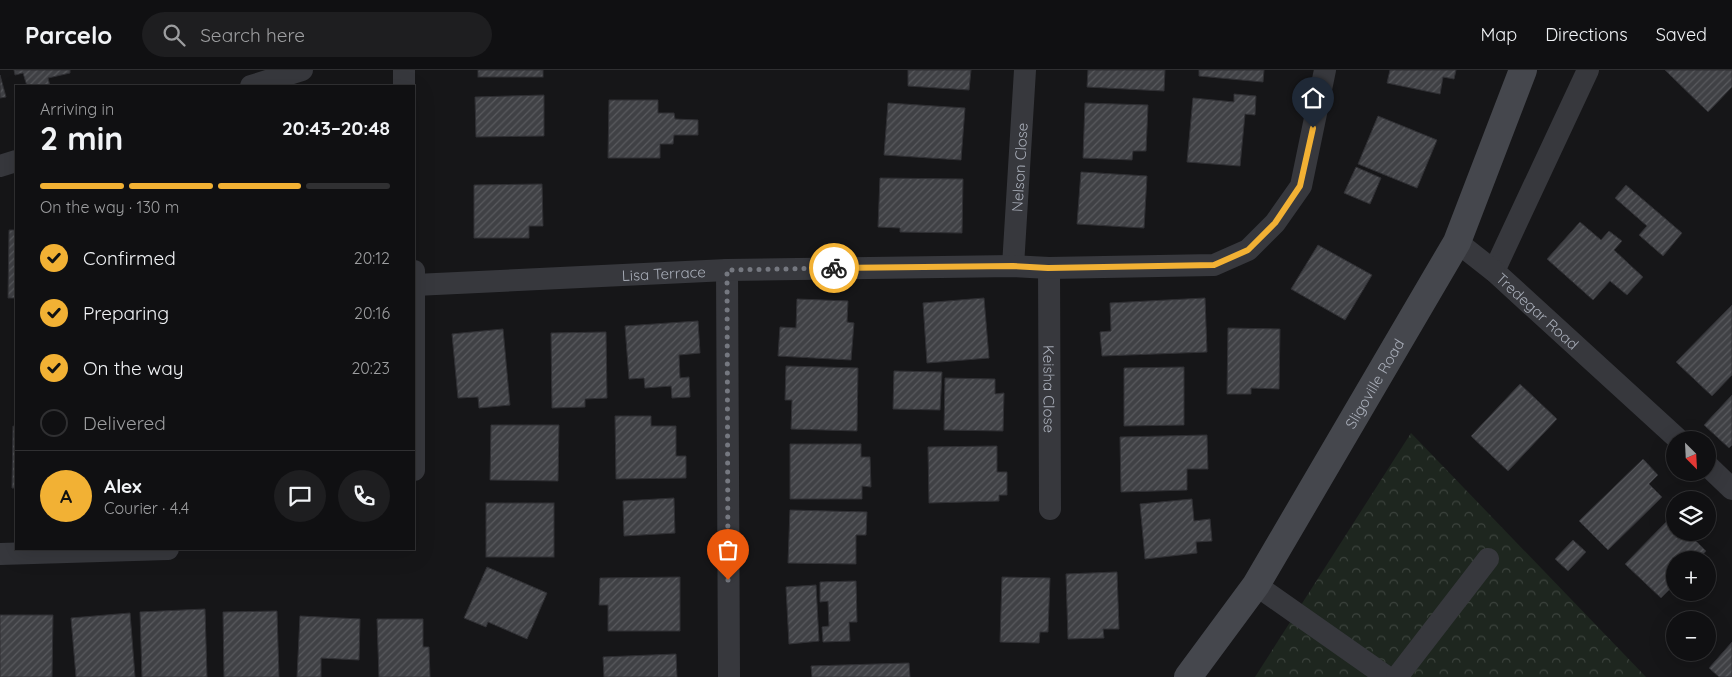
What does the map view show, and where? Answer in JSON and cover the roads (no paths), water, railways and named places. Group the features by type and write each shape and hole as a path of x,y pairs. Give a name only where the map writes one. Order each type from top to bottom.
{"street":[{"path":"254,85 302,70"},
{"path":"404,70 404,85"},
{"name":"Nelson Close","path":"1013,266 1026,70"},
{"name":"Lisa Terrace","path":"415,278 727,270 1214,265 1248,250 1275,223 1300,186 1325,70"},
{"name":"Sligoville Road","path":"1188,677 1256,585 1457,242 1523,70"},
{"name":"Tredegar Road","path":"1588,70 1494,271 1669,431"},
{"path":"0,166 15,161"},
{"path":"1457,242 1494,271"},
{"name":"Keisha Close","path":"1048,268 1050,509"},
{"path":"727,270 729,677"},
{"path":"1716,474 1732,489"},
{"path":"0,554 134,550"},
{"path":"1397,677 1488,559"},
{"path":"1256,585 1388,677"}]}
